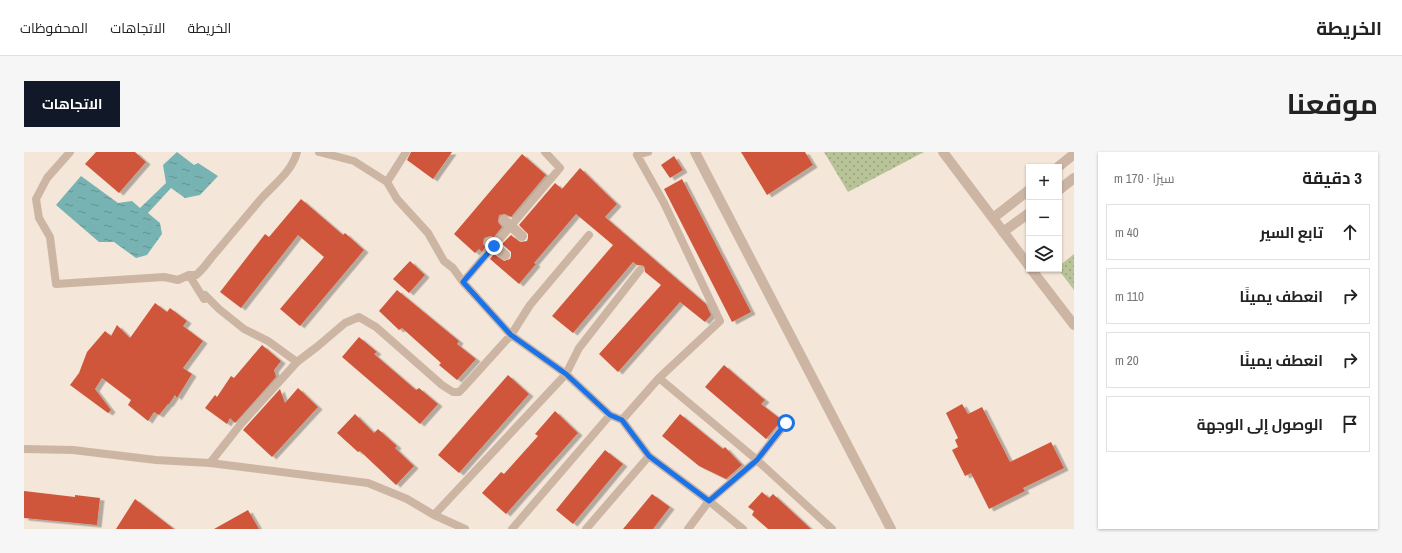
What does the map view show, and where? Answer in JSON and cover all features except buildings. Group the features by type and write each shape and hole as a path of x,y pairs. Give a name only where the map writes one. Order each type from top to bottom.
{"street":[{"path":"695,152 891,529"},
{"path":"943,152 1026,262"},
{"path":"1062,164 1074,154"},
{"path":"1062,188 1074,178"},
{"path":"993,218 1026,192"},
{"path":"1004,232 1026,215"},
{"path":"507,224 522,236"},
{"path":"491,244 504,255"},
{"path":"1033,272 1074,325"}],"lane":[{"path":"70,152 47,178 36,199 39,218 50,237 56,284 164,278 178,280 189,275 196,276 286,173 295,159 297,152"},
{"path":"319,152 354,161 388,182 397,200 428,233 444,261 453,268 463,282 511,335 566,374 610,415 622,420 649,456 709,501 743,529"},
{"path":"388,182 406,152"},
{"path":"463,282 507,224 560,168 545,152"},
{"path":"622,420 658,378 720,321 664,203 637,154 648,152"},
{"path":"210,463 240,425 297,362 345,323 359,317 376,327 442,385 453,392 459,392 511,335 530,305 589,235"},
{"path":"434,515 566,374 578,348 640,270"},
{"path":"189,275 204,299 205,296 244,329 268,341 297,362"},
{"path":"658,378 757,460 832,529"},
{"path":"512,529 610,415"},
{"path":"688,529 709,501 757,460 786,423"},
{"path":"24,449 73,450 156,460 210,463 368,483 407,499 434,515 465,529"},
{"path":"586,529 649,456"}],"green space":[{"path":"824,152 924,152 848,192"},
{"path":"1074,254 1074,290 1060,272 1062,272 1062,264"}],"water":[{"path":"177,152 194,165 198,163 218,176 200,195 185,198 171,188 148,213 160,223 162,234 147,255 136,258 114,242 99,242 56,205 81,176 118,203 132,201 140,208 166,183 163,165"}],"route":[{"path":"494,246 463,282 511,335 566,374 610,415 622,420 649,456 709,501 757,460 786,423"}]}
